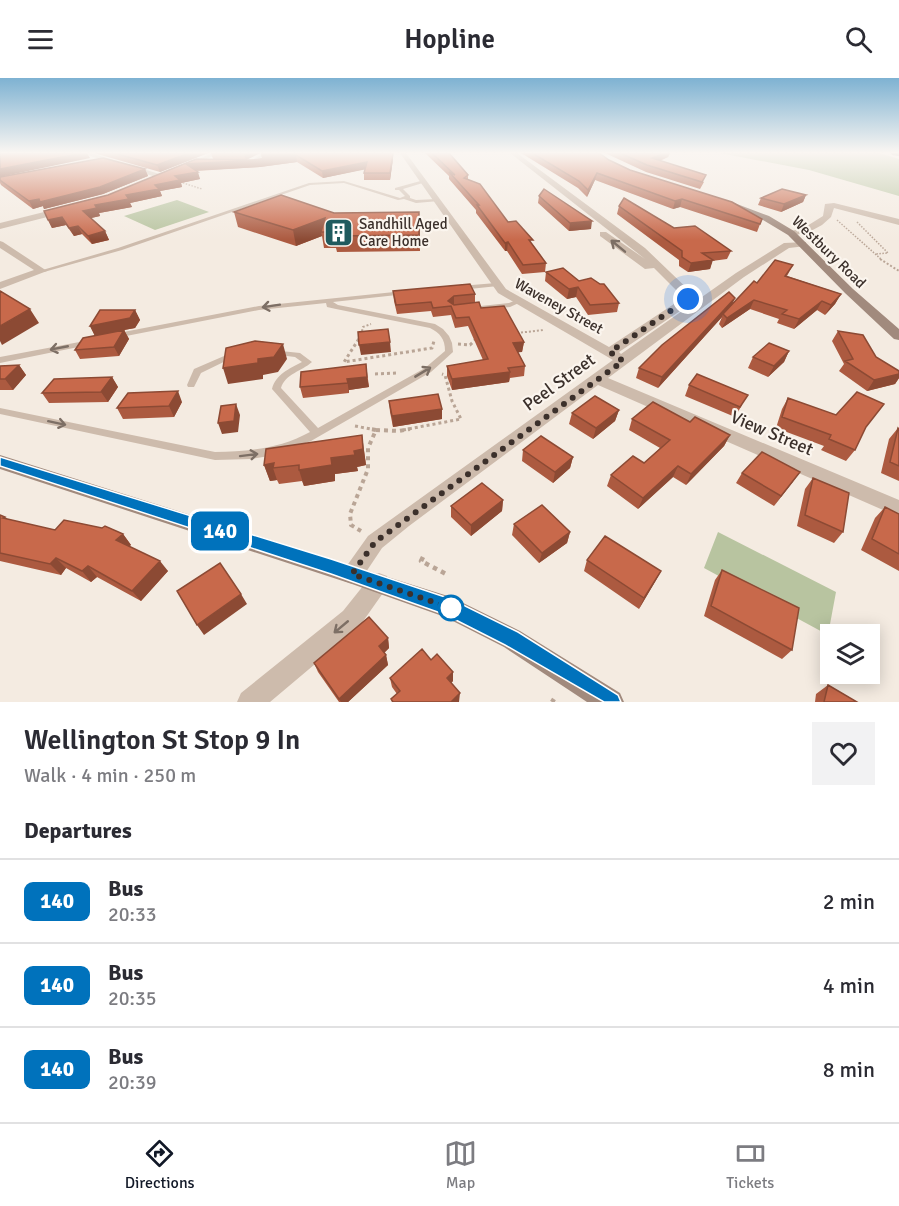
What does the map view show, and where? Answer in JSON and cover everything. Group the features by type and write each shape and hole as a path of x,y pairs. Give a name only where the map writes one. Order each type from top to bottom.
{"main road":[{"name":"Westbury Road","path":"722,201 766,218 797,238 856,299 899,336"},
{"path":"0,462 380,583 451,608 501,633 611,702"}],"street":[{"name":"Waveney Street","path":"424,182 502,291 617,356"},
{"path":"538,182 628,254 668,276"},
{"path":"551,182 641,250 685,291 688,299 617,356"},
{"name":"Peel Street","path":"352,574 375,542 596,379 617,356 810,229 827,215 828,206 842,206 899,222"},
{"path":"0,226 74,207"},
{"path":"0,244 42,271"},
{"path":"0,286 42,271"},
{"name":"View Street","path":"596,379 899,509"},
{"path":"250,702 351,619 380,583"}],"lane":[{"path":"42,271 120,249 309,184 342,182"},
{"path":"344,182 416,202 437,200"},
{"path":"373,191 424,182"},
{"path":"400,188 408,197 405,198"},
{"path":"454,289 496,285"},
{"path":"111,337 259,308 410,292"},
{"path":"0,411 214,456 233,457 269,452 316,432 428,370 449,352 450,343 445,335 432,326 336,307 330,305 329,300"},
{"path":"465,309 510,305 519,302"},
{"path":"0,360 99,340"},
{"path":"261,351 291,354 308,362 283,376 278,381 276,389 316,432"},
{"path":"191,385 197,371 243,352"}],"path":[{"path":"180,182 202,189"},
{"path":"827,215 844,225 873,254 899,271"},
{"path":"827,215 852,219 888,253 873,254"},
{"path":"378,315 369,326 363,327 362,333 344,362 429,349 434,345 433,339 470,345 477,337"},
{"path":"511,333 545,330 559,323"},
{"path":"338,420 344,424 376,430 399,431 461,419 452,401 445,375 422,368 409,372 375,374"},
{"path":"363,531 351,525 351,513 368,469 368,448 376,430"},
{"path":"423,557 421,561 448,575"}],"green space":[{"path":"851,182 899,182 899,196"},
{"path":"177,200 209,212 155,230 124,216"},
{"path":"718,532 836,592 830,624 820,624 820,631 704,568"}],"building":[{"path":"3,182 112,182 40,202 39,199 29,201"},
{"path":"139,182 169,182 155,185 159,189 126,195 129,199 95,205 97,208 83,211 105,231 88,236 78,226 69,228 62,217 48,220 44,211 108,195"},
{"path":"458,182 480,184 508,222 516,221 533,240 529,240 546,263 523,265 508,242 505,243 477,205 479,205"},
{"path":"580,182 592,182 588,190"},
{"path":"622,182 669,182 732,202 762,219 760,224 682,199 675,201"},
{"path":"544,189 592,221 570,223 539,196"},
{"path":"782,189 806,195 784,204 761,198"},
{"path":"281,195 334,213 419,212 419,235 334,236 335,232 321,232 325,218 293,230 234,212"},
{"path":"624,198 674,228 695,226 731,251 702,253 713,260 691,263 682,257 682,251 619,206"},
{"path":"775,260 793,265 785,276 841,294 831,305 822,301 799,319 782,314 787,310 754,300 727,318 723,314 754,281 757,283"},
{"path":"563,268 579,281 591,278 604,284 619,303 590,305 578,287 569,289 546,272"},
{"path":"470,284 475,294 454,296 448,301 454,305 479,302 481,308 504,306 524,342 513,343 525,366 508,368 510,372 452,379 447,366 488,359 469,317 456,318 451,306 433,308 431,302 396,305 393,291"},
{"path":"0,291 30,309 0,326"},
{"path":"729,292 735,298 662,377 639,368 662,345"},
{"path":"100,310 135,310 130,318 90,326"},
{"path":"388,329 390,342 359,345 358,332"},
{"path":"124,330 114,347 75,350 83,338"},
{"path":"838,331 863,335 876,357 899,371 899,374 874,380 845,361 853,359"},
{"path":"255,341 283,344 274,357 258,359 258,363 223,368 226,348"},
{"path":"769,343 789,351 774,366 753,357"},
{"path":"366,364 367,377 347,379 348,383 300,387 301,372"},
{"path":"19,365 5,379 0,379 0,366"},
{"path":"697,374 748,395 740,407 689,385"},
{"path":"112,377 101,392 42,393 54,379"},
{"path":"178,391 169,406 117,408 128,393"},
{"path":"857,392 884,404 866,427 855,450 829,439 831,435 782,417 788,398 836,415"},
{"path":"438,394 442,409 392,416 389,401"},
{"path":"595,396 619,410 596,428 572,413"},
{"path":"653,402 690,422 695,417 730,435 691,474 678,466 643,498 611,475 633,456 644,463 670,440 632,419"},
{"path":"236,404 234,421 218,423 221,406"},
{"path":"899,429 899,466 890,462"},
{"path":"362,435 363,449 354,451 355,455 331,458 332,465 299,470 299,465 273,468 274,463 264,465 266,449"},
{"path":"541,436 573,457 555,472 523,450"},
{"path":"762,452 800,472 781,496 742,473"},
{"path":"813,478 849,493 843,532 805,515"},
{"path":"482,483 503,500 471,525 451,506"},
{"path":"542,505 570,532 542,553 514,524"},
{"path":"885,507 899,514 899,554 872,539"},
{"path":"0,515 5,517 3,518 55,530 64,520 102,528 105,526 123,534 116,540 160,561 132,591 88,566 82,571 56,558 50,564 0,553"},
{"path":"605,536 661,571 644,598 587,560"},
{"path":"220,563 241,594 197,625 177,591"},
{"path":"722,570 799,608 792,650 711,606"},
{"path":"369,617 388,638 379,646 386,655 339,699 314,663"},
{"path":"422,649 431,660 437,654 453,672 447,678 460,693 451,702 393,702 391,699 400,691 390,678"},
{"path":"828,685 857,702 824,702"}],"bus line":[{"name":"140","path":"0,462 249,540 451,608 512,639 611,702"}],"place":[{"name":"Sandhill Aged Care Home","path":"338,233"}],"route":[{"path":"451,608 352,574 375,542 402,520 623,361 610,352 688,299"}]}
